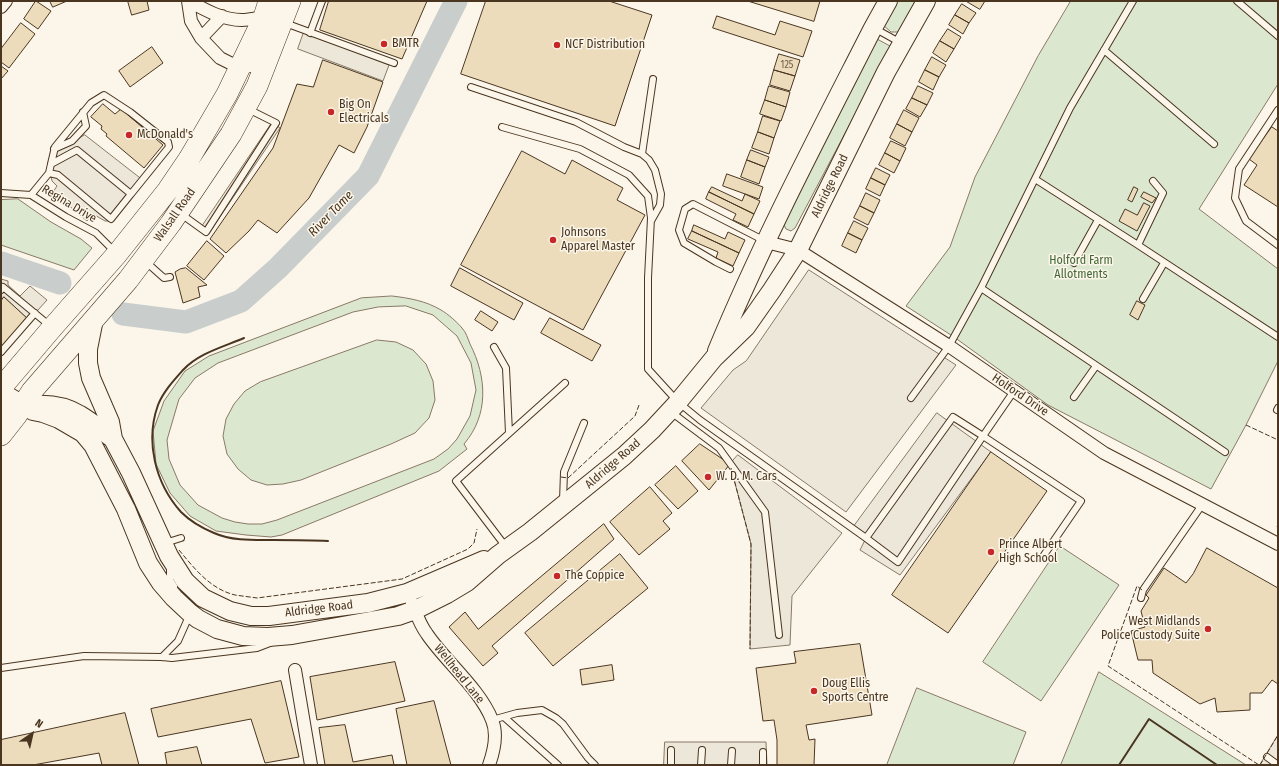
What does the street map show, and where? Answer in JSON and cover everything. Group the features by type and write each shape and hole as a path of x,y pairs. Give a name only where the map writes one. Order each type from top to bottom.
{"highway":[{"name":"Walsall Road","path":"1,388 117,254 168,190 192,154 272,13 290,1"},
{"name":"Walsall Road","path":"1,435 28,408 32,391 128,280 178,212 231,134 257,86 272,13"}],"main road":[{"name":"Aldridge Road","path":"714,358 735,308 790,191 888,1"},
{"name":"Aldridge Road","path":"28,408 59,419 83,433 93,446 126,509 148,563 161,583 190,613 217,629 243,636 268,637 292,635 398,616 414,610 467,582 502,551 562,506 624,456 674,407 714,358 746,327 798,250 886,72 926,1"},
{"path":"94,319 88,349 88,363 91,378 110,422 113,439"},
{"path":"1,392 28,408"},
{"path":"1,412 47,404 79,414 113,439"},
{"path":"1,439 11,433 28,408"},
{"name":"Aldridge Road","path":"113,439 131,473 166,550 185,581 203,598 230,611 251,616 269,616 368,603 407,593 502,551"}],"street":[{"path":"1,7 6,1"},
{"path":"189,1 205,10 222,16 241,20 272,13"},
{"path":"189,1 191,20 201,38 220,58 240,68 254,65 285,1"},
{"path":"201,38 222,16"},
{"name":"Holford Drive","path":"766,242 798,250 949,346 1104,453 1278,544"},
{"path":"407,593 414,610"},
{"name":"Wellhead Lane","path":"414,610 426,633 482,701 498,718 494,752 489,765"},
{"path":"294,670 311,765"}],"lane":[{"path":"310,33 322,1"},
{"path":"911,398 949,346 981,288 1070,108 1133,1"},
{"path":"1237,1 1278,36"},
{"path":"272,13 310,33 394,63"},
{"path":"873,28 902,43"},
{"path":"1104,50 1214,144"},
{"path":"642,154 653,79"},
{"path":"471,87 576,122 624,147 642,154 649,160 655,170 661,194 660,205 651,221"},
{"path":"31,195 49,173 54,148 91,103 104,95 130,112 168,142 169,147 111,219 58,175 49,173"},
{"path":"178,212 206,232 276,123 246,108"},
{"path":"1278,110 1239,169 1235,198 1246,221 1278,245"},
{"path":"54,148 72,141 86,126 83,112"},
{"path":"502,127 580,149 629,175 648,196 651,221 648,278 648,370 674,407 719,448 765,512 779,635 775,607"},
{"path":"50,164 77,150 131,194"},
{"path":"1035,179 1278,337"},
{"path":"1138,245 1164,192 1153,180"},
{"name":"Regina Drive","path":"1,193 31,195 66,217 96,233 117,254"},
{"path":"730,269 684,243 679,230 685,209 693,204 766,242"},
{"path":"1074,263 1098,220"},
{"path":"143,260 164,278 170,277"},
{"path":"1143,299 1164,263"},
{"path":"1,290 3,287 52,328"},
{"path":"981,288 1225,452"},
{"path":"1,352 35,313"},
{"path":"494,347 506,368 509,433"},
{"path":"1074,397 1096,366"},
{"path":"502,551 456,481 565,383"},
{"path":"674,407 711,428 898,562 1014,391"},
{"path":"866,538 953,417 1081,501 1044,555"},
{"path":"562,506 564,472 584,423"},
{"path":"1141,598 1143,590 1202,505"},
{"path":"162,657 178,641 190,613 170,580 166,550 181,538"},
{"path":"1,668 84,656 172,658 257,648 292,635"},
{"path":"498,718 517,713 542,710 563,724 588,758 595,765"},
{"path":"498,718 558,765"},
{"path":"671,750 671,765"},
{"path":"701,765 702,750"},
{"path":"731,765 732,751"},
{"path":"763,752 763,765"},
{"path":"1267,757 1278,765"}],"green space":[{"path":"893,1 916,1 898,32 891,32 883,25"},
{"name":"Holford Farm Allotments","path":"1071,1 1278,1 1278,84 1199,209 1278,269 1278,361 1246,425 1211,489 1048,405 954,337 906,306 950,247 975,177 1038,56"},
{"path":"877,39 890,46 889,50 795,228 791,231 786,229 784,225 792,206"},
{"path":"18,199 51,222 81,239 92,248 74,270 1,245 1,200"},
{"path":"392,296 423,302 444,312 463,330 467,336 480,369 483,396 478,421 464,444 467,449 439,471 282,535 271,537 216,531 190,516 170,493 156,464 153,431 164,401 185,371 209,356 361,298","holes":["406,306 433,315 457,336 471,363 476,390 470,416 457,439 448,449 434,459 277,520 262,524 248,524 222,518 198,505 180,485 169,459 167,440 179,399 195,378 218,363 353,312 378,307"]},
{"path":"377,340 396,342 413,350 426,364 433,381 435,400 429,418 415,433 301,480 283,484 267,485 251,480 238,469 227,454 223,436 226,419 234,404 245,391 260,382"},
{"path":"1060,546 1119,585 1041,701 983,662"},
{"path":"1099,672 1246,765 1061,765"},
{"path":"917,688 1026,732 1013,765 887,765"}],"shaded area":[{"path":"304,32 389,65 383,81 298,49"},
{"path":"272,123 280,128 209,233 201,228"},
{"path":"85,135 144,181 112,221 105,221 93,214 87,221 53,192 57,186 52,181 48,162 56,152"},
{"path":"809,270 956,365 846,512 701,408 733,370 746,361"},
{"path":"1,279 8,281 8,285 20,296 30,286 47,300 29,320 4,297 1,301"},
{"path":"937,413 991,452 900,575 860,550 866,538 852,529"},
{"path":"738,455 842,533 792,596 790,645 750,649 751,544 730,464"},
{"path":"1278,735 1278,765 1260,765"},
{"path":"665,742 766,742 767,765 664,765"}],"building":[{"path":"36,1 51,11 38,29 24,19"},
{"path":"50,1 67,1 53,7"},
{"path":"128,1 147,1 149,10 132,15"},
{"name":"BMTR","path":"329,1 427,1 402,59 320,30"},
{"name":"NCF Distribution","path":"486,1 609,1 652,15 615,126 461,74"},
{"path":"748,1 820,1 814,21"},
{"path":"966,1 985,1 980,9"},
{"path":"962,4 976,13 969,23 955,15"},
{"path":"955,15 969,23 963,34 949,25"},
{"path":"717,16 775,35 780,21 812,31 803,57 713,28"},
{"path":"21,23 35,34 9,68 1,62 1,49"},
{"path":"948,29 961,37 954,49 940,41"},
{"path":"940,41 954,49 946,62 933,53"},
{"path":"152,47 163,63 130,87 119,71"},
{"path":"779,54 800,60 795,76 774,70"},
{"path":"932,57 946,65 939,77 925,70"},
{"path":"323,60 383,82 367,127 354,153 339,145 309,198 277,233 258,220 226,253 210,239 273,148 297,84 313,87"},
{"path":"1,66 8,71 1,79"},
{"path":"774,70 795,76 790,91 770,85"},
{"path":"925,70 939,77 933,90 919,82"},
{"path":"769,86 790,92 786,107 765,100"},
{"path":"918,86 933,93 927,105 912,98"},
{"path":"912,98 927,105 920,117 906,109"},
{"path":"765,100 786,107 781,121 760,114"},
{"name":"McDonald's","path":"103,104 115,114 121,109 163,145 144,168 106,136 107,134 101,129 102,126 91,117"},
{"path":"904,110 919,118 912,132 897,124"},
{"path":"763,116 780,121 774,138 758,132"},
{"path":"897,124 912,132 905,146 890,138"},
{"path":"1272,127 1278,131 1278,207 1244,185 1257,165 1249,159"},
{"path":"758,132 774,138 769,154 752,148"},
{"path":"891,141 906,148 900,161 885,153"},
{"path":"751,150 769,157 765,167 747,160"},
{"name":"Johnsons Apparel Master","path":"522,151 565,174 572,160 623,188 617,200 645,215 583,330 461,265"},
{"path":"885,153 900,161 894,173 879,165"},
{"path":"747,160 765,167 759,184 741,177"},
{"path":"876,168 890,175 885,185 871,178"},
{"path":"727,174 763,187 759,199 723,186"},
{"path":"871,178 885,185 880,196 866,189"},
{"path":"712,187 742,201 745,194 760,201 754,214 709,192"},
{"path":"1134,187 1138,189 1132,202 1128,200"},
{"path":"709,192 754,214 748,227 733,220 736,214 706,199"},
{"path":"1144,192 1156,198 1152,203 1141,197"},
{"path":"866,193 880,200 874,213 860,206"},
{"path":"1144,203 1150,206 1137,231 1119,221 1125,209 1137,215"},
{"path":"860,206 874,213 868,225 854,218"},
{"path":"854,221 868,228 862,240 848,233"},
{"path":"694,225 725,239 728,232 745,240 739,253 692,231"},
{"path":"692,231 739,253 733,266 716,258 718,252 688,239"},
{"path":"848,233 862,240 856,253 842,246"},
{"path":"207,241 224,256 204,280 187,266"},
{"path":"186,268 207,285 198,287 200,297 183,303 175,272"},
{"path":"460,268 523,303 514,320 451,286"},
{"path":"4,297 29,320 1,352 1,301"},
{"path":"1137,301 1145,305 1138,320 1130,315"},
{"path":"481,311 498,322 492,331 475,320"},
{"path":"550,318 601,345 592,361 541,333"},
{"name":"W. D. M. Cars","path":"700,444 730,464 709,490 682,461"},
{"name":"Prince Albert High School","path":"991,452 1047,491 948,633 892,595"},
{"path":"676,466 698,491 678,509 655,485"},
{"path":"650,487 672,513 663,521 670,529 639,555 610,522"},
{"name":"The Coppice","path":"604,524 614,539 492,646 498,653 483,666 449,627 465,612 478,629"},
{"name":"West Midlands Police Custody Suite","path":"1207,548 1278,588 1278,684 1272,680 1262,693 1250,693 1250,710 1217,712 1215,698 1200,704 1153,673 1152,660 1138,660 1131,631 1145,627 1141,611 1149,598 1146,595 1164,568 1186,583 1193,574"},
{"path":"620,554 648,588 553,666 525,633"},
{"name":"Doug Ellis Sports Centre","path":"860,644 872,715 806,725 809,740 815,739 814,765 777,765 777,740 774,720 763,721 756,668 796,663 794,652"},
{"path":"395,662 405,701 317,720 310,677"},
{"path":"612,665 614,680 582,685 580,670"},
{"path":"281,681 299,757 265,763 251,719 158,737 151,709"},
{"path":"434,701 451,765 407,765 396,709"},
{"path":"125,713 139,765 102,765 99,753 33,765 1,765 1,740"},
{"path":"345,725 353,762 392,755 394,765 325,765 319,728"},
{"path":"197,747 202,765 167,765 165,753"}],"waterway":[{"name":"River Tame","path":"123,314 186,322 241,301 278,268 368,176 456,1"},
{"name":"River Tame","path":"1,263 60,283"}],"fence":[{"path":"561,477 568,478 635,416 639,405"},
{"path":"1246,425 1278,440"},
{"path":"731,468 751,544 750,649"},
{"path":"179,550 203,577 218,588 235,595 257,598 402,579 468,549 474,543 477,529"},
{"path":"1142,590 1137,586 1108,666 1259,765"},
{"path":"1260,765 1278,735"}],"wall":[{"path":"244,338 196,359 183,370 163,395 158,405 152,433 155,461 159,475 172,501 181,512 196,524 221,536 243,540 328,541"},
{"path":"1119,765 1149,719 1217,765"}],"place":[{"name":"BMTR","path":"384,44"},
{"name":"NCF Distribution","path":"557,45"},
{"name":"Big On Electricals","path":"331,112"},
{"name":"McDonald's","path":"129,135"},
{"name":"Johnsons Apparel Master","path":"553,240"},
{"name":"W. D. M. Cars","path":"708,477"},
{"name":"Prince Albert High School","path":"991,552"},
{"name":"The Coppice","path":"557,576"},
{"name":"West Midlands Police Custody Suite","path":"1208,629"},
{"name":"Doug Ellis Sports Centre","path":"814,691"}]}
